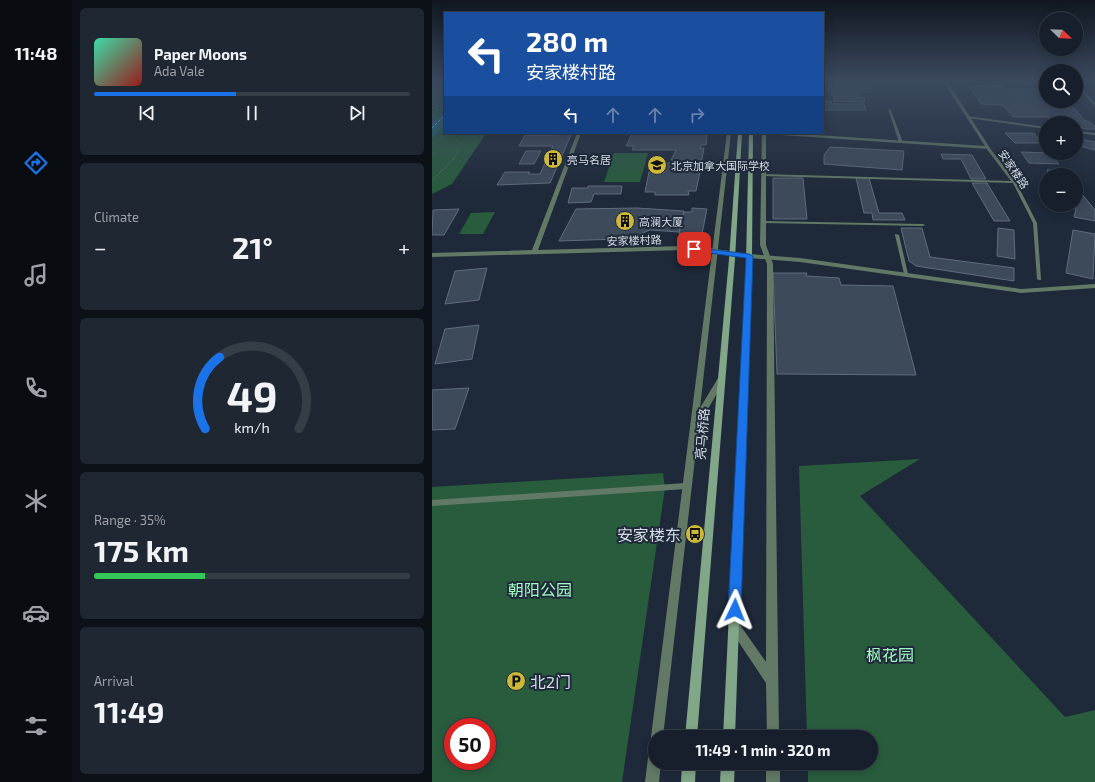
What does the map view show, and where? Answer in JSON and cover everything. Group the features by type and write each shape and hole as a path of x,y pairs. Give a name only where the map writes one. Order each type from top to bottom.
{"main road":[{"name":"亮马桥路","path":"692,730 732,254 740,134"},
{"path":"729,730 749,256 751,134"},
{"path":"688,782 689,770"},
{"path":"728,770 728,782"}],"street":[{"path":"892,117 901,142"},
{"name":"安家楼路","path":"968,117 988,148"},
{"path":"971,117 1039,127"},
{"path":"1083,133 1095,134"},
{"path":"534,252 579,134"},
{"path":"658,730 729,134"},
{"path":"765,134 762,245 769,258 770,264 773,730"},
{"path":"780,134 988,148"},
{"name":"安家楼村路","path":"432,255 684,248 749,256 800,260 1021,291 1095,286"},
{"path":"694,425 721,380"},
{"path":"734,626 772,681"},
{"path":"652,782 654,770"},
{"path":"773,770 773,782"}],"lane":[{"name":"安家楼路","path":"988,148 1014,182 1035,223 1039,278"},
{"path":"763,175 1014,182"},
{"path":"763,222 923,225"},
{"path":"897,235 906,274"},
{"path":"432,503 686,486"}],"path":[{"path":"432,143 446,137 448,134"},
{"path":"432,181 457,154 460,145 455,136 456,134"},
{"path":"432,153 435,154 432,159"}],"green space":[{"path":"444,126 444,134 485,135 452,184 432,194 432,138"},
{"path":"614,153 648,153 640,182 604,182"},
{"path":"495,212 483,234 459,234 471,213"},
{"name":"枫花园","path":"920,459 860,496 1065,717 1095,710 1095,782 808,782 808,770 878,770 878,730 807,730 799,466"},
{"name":"朝阳公园","path":"663,473 665,488 622,782 432,782 432,487"}],"shaded area":[{"path":"437,117 444,117 444,126 432,138 432,121"}],"building":[{"path":"1083,119 1085,121 1089,121 1095,127 1095,129 1084,129"},
{"path":"1005,133 1034,133 1039,140 1039,143 1015,143"},
{"name":"亮马名居","path":"572,134 550,183 497,185 505,172 530,172 528,174 540,174 553,146 519,146 525,135"},
{"path":"632,134 707,134 706,145 701,145 700,149 704,148 701,164 694,164 693,169 697,169 696,172 700,172 696,191 688,191 689,195 655,195 655,192 645,192 649,172 656,172 659,163 672,163 673,160 671,160 676,150 632,150 634,146 626,146"},
{"path":"1083,139 1095,142 1095,150 1083,147"},
{"path":"830,147 904,151 902,170 824,164 824,155"},
{"name":"亮马名居","path":"526,151 541,151 534,164 519,164"},
{"path":"1021,152 1039,153 1039,160 1056,160 1059,164 1029,163"},
{"path":"941,154 972,155 986,179 971,179 961,159 943,159"},
{"path":"773,178 803,178 807,219 773,219"},
{"path":"856,178 869,178 879,213 902,213 905,220 873,220 872,213 864,213"},
{"path":"972,183 987,183 1010,221 994,221"},
{"path":"588,186 622,186 621,194 594,194 591,202 568,203 572,188 588,188"},
{"path":"1083,195 1095,210 1095,221 1074,217 1075,212 1083,212"},
{"name":"高澜大厦","path":"637,208 684,211 679,232 650,230 635,236 619,239 559,241 576,209"},
{"path":"692,208 707,209 702,234 679,234 684,212 692,212"},
{"path":"459,209 444,235 432,235 433,210"},
{"path":"901,228 922,228 930,257 1014,268 1014,281 916,266 909,261"},
{"path":"998,228 1014,230 1015,259 997,256"},
{"path":"1073,230 1095,234 1093,279 1066,273"},
{"path":"487,268 479,300 445,304 455,271"},
{"path":"773,273 807,273 806,276 839,278 841,285 893,286 916,375 777,374"},
{"path":"479,325 472,359 435,364 445,329"},
{"path":"469,388 455,429 432,430 432,390"}],"ferry route":[{"path":"432,128 443,117"}],"place":[{"name":"亮马名居","path":"553,159"},
{"name":"北京加拿大国际学校","path":"657,165"},
{"name":"高澜大厦","path":"625,221"},
{"name":"安家楼东","path":"695,534"},
{"name":"北2门","path":"516,681"}],"route":[{"path":"694,249 749,256 735,610"}]}
